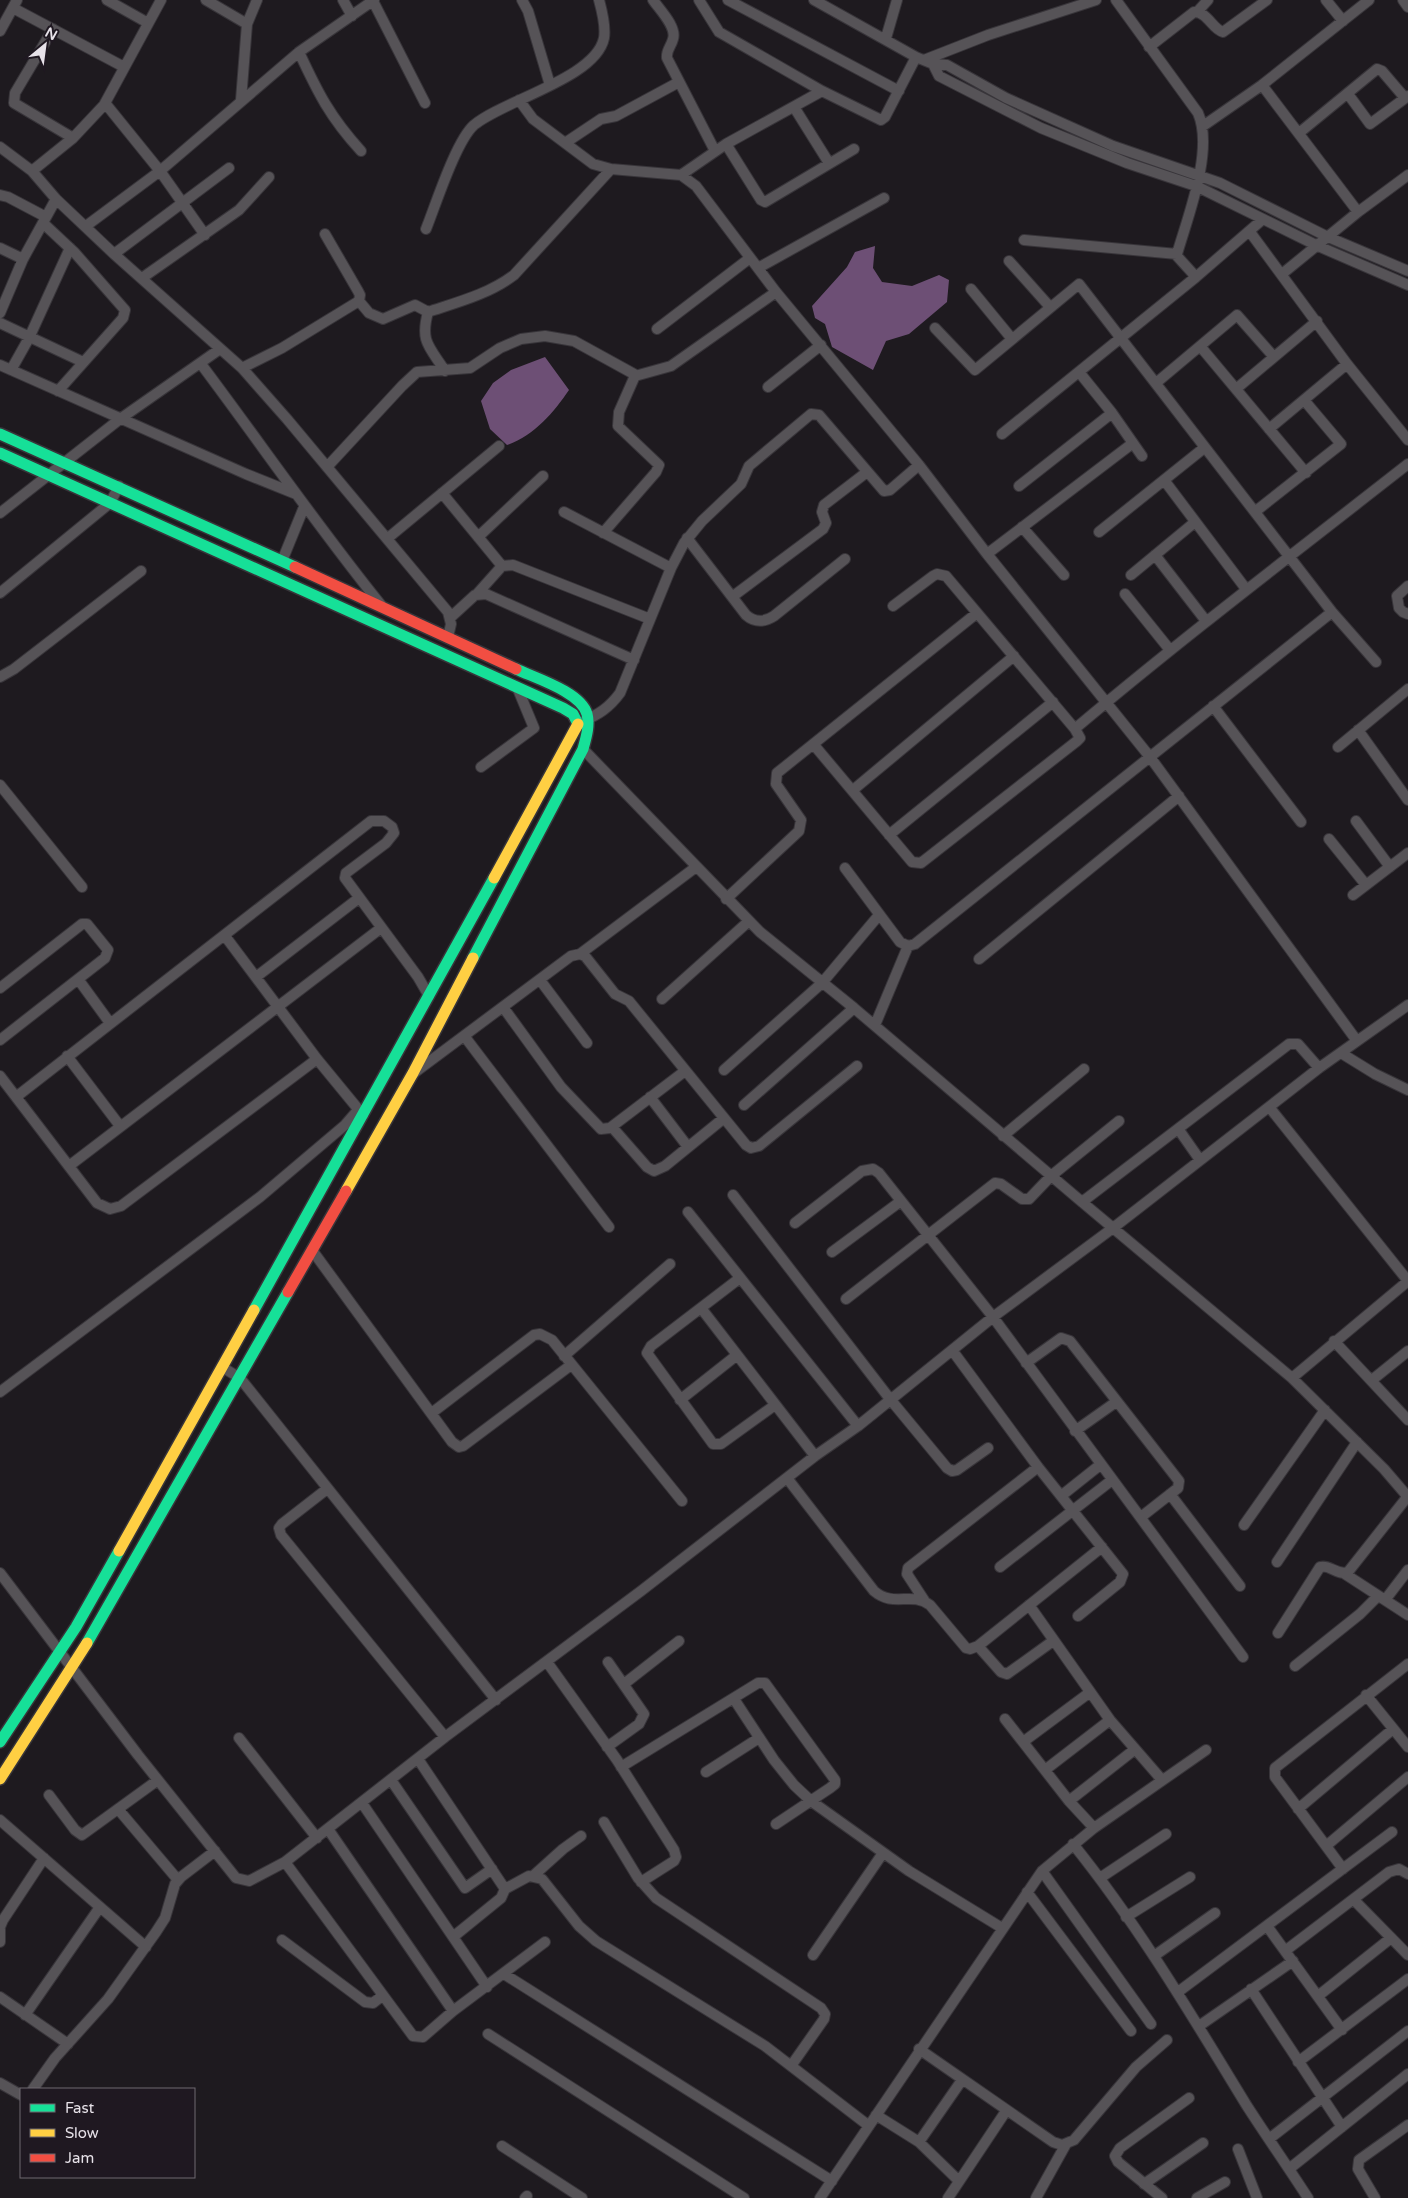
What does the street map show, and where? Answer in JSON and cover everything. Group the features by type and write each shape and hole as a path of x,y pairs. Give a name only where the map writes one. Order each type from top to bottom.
{"main road":[{"path":"0,434 119,486 574,696 584,706 590,724 583,749 397,1102 73,1668 0,1779"},
{"path":"0,453 563,708 572,714 578,724 377,1092 361,1113 222,1367 60,1652 0,1742"},
{"path":"359,616 366,600"},
{"path":"377,1092 397,1102"}],"street":[{"path":"107,0 148,23"},
{"path":"32,171 73,138 105,103 161,0"},
{"path":"241,100 247,24 257,0"},
{"path":"342,0 352,16"},
{"path":"86,226 160,171 299,52 374,0 425,103"},
{"path":"522,0 528,11 550,85"},
{"path":"426,228 457,149 474,126 581,68 597,52 604,36 599,0"},
{"path":"653,0 672,27 673,39 666,55 715,151"},
{"path":"699,0 720,32 822,91 881,120 885,117 899,90 924,60 996,32 1096,0"},
{"path":"728,0 899,90"},
{"path":"814,0 835,5 924,60 939,76 1020,118 1127,163 1196,186 1318,246 1408,285"},
{"path":"886,38 897,0"},
{"path":"1116,0 1198,114 1203,126 1204,139 1196,186 1176,255"},
{"path":"1149,47 1191,13 1198,11 1208,0"},
{"path":"1326,0 1343,21"},
{"path":"1203,126 1262,85 1369,0"},
{"path":"1403,0 1408,7"},
{"path":"209,1 247,24"},
{"path":"1198,11 1223,32 1262,1"},
{"path":"0,31 15,4 53,29 124,67"},
{"path":"53,29 16,93 14,103 73,138"},
{"path":"299,52 320,98 343,132 361,151"},
{"path":"924,60 947,65 1006,98 1106,143 1198,174 1328,237 1408,271"},
{"path":"1298,133 1380,69 1406,97 1370,124 1348,94"},
{"path":"565,143 601,119 616,116 679,82"},
{"path":"1262,85 1358,212"},
{"path":"681,174 726,144 822,91"},
{"path":"519,100 533,119 593,164 611,169 681,174 696,186 776,292 920,465 988,554 1107,701 1179,796 1358,1041"},
{"path":"105,103 160,171 205,235"},
{"path":"794,107 829,163"},
{"path":"726,144 764,202 854,149"},
{"path":"0,147 32,171 56,199 114,254 242,368 288,418 451,617"},
{"path":"114,254 229,168"},
{"path":"325,234 358,290 359,301 369,313 383,320 415,305 428,312 483,294 508,279 611,169"},
{"path":"1282,274 1358,212 1408,175"},
{"path":"142,278 240,210 269,177"},
{"path":"0,195 8,197 45,220 125,310 123,318 58,391"},
{"path":"758,268 884,198"},
{"path":"0,313 23,259 56,199"},
{"path":"1002,434 1196,277 1263,219"},
{"path":"1250,232 1347,364 1408,440"},
{"path":"1024,240 1176,255 1196,277"},
{"path":"0,248 23,259"},
{"path":"11,370 29,338 70,248"},
{"path":"657,329 750,258"},
{"path":"1009,261 1050,307"},
{"path":"934,328 975,370 1079,284 1122,337 1204,448 1256,511 1332,612 1376,662"},
{"path":"971,289 1012,339"},
{"path":"635,376 671,366 776,292"},
{"path":"242,368 282,348 359,301"},
{"path":"428,312 423,331 428,345 445,371"},
{"path":"1156,383 1237,315 1274,357"},
{"path":"1236,389 1316,321"},
{"path":"0,324 83,362"},
{"path":"327,467 417,372 470,368 500,348 521,339 545,336 574,341 588,347 635,376"},
{"path":"768,387 821,345"},
{"path":"1200,346 1306,473"},
{"path":"0,513 120,419 220,350"},
{"path":"201,364 304,507 384,609"},
{"path":"1270,430 1347,364"},
{"path":"0,365 120,419 296,494"},
{"path":"1079,372 1112,413 1142,456"},
{"path":"603,533 659,468 658,462 618,426 619,412 635,376"},
{"path":"1256,511 1341,444 1304,400"},
{"path":"1019,486 1112,413"},
{"path":"578,724 611,705 620,693 671,568 687,538 741,484 749,466 811,414 819,416 882,490 887,491 920,465"},
{"path":"988,554 1133,443"},
{"path":"388,538 499,446"},
{"path":"1099,532 1204,448"},
{"path":"1075,729 1246,589 1408,464"},
{"path":"732,598 823,530 826,523 822,512 824,505 866,472"},
{"path":"478,537 543,476"},
{"path":"1164,480 1246,589"},
{"path":"0,593 110,503 119,486"},
{"path":"442,493 502,566"},
{"path":"282,561 304,507"},
{"path":"564,512 671,568"},
{"path":"1131,576 1195,522"},
{"path":"1022,527 1064,575"},
{"path":"687,538 750,619 762,621 768,619 845,559"},
{"path":"1155,555 1206,621"},
{"path":"448,637 451,617 477,594 502,566 513,565 650,619"},
{"path":"0,677 14,669 141,571"},
{"path":"814,745 912,862 916,864 926,861 1077,741 1079,736 1075,729 942,574 933,576 893,606"},
{"path":"1408,586 1398,596 1397,603 1403,612 1408,614"},
{"path":"477,594 486,594 634,660"},
{"path":"1125,594 1170,650"},
{"path":"908,946 915,944 1332,612"},
{"path":"726,899 800,831 801,820 776,784 780,769 814,745 977,613"},
{"path":"853,790 1014,656"},
{"path":"481,766 534,728 517,687"},
{"path":"1338,747 1408,689"},
{"path":"889,835 1053,702"},
{"path":"1213,706 1301,822"},
{"path":"1358,730 1404,786 1408,800"},
{"path":"583,749 749,922 875,1025 1003,1136 1292,1378 1408,1496 1345,1574"},
{"path":"0,785 82,887"},
{"path":"979,959 1179,796"},
{"path":"16,1097 371,821 384,821 394,830 391,838 346,876 347,881 418,977 429,996"},
{"path":"1356,821 1390,867"},
{"path":"1329,839 1366,885"},
{"path":"1353,895 1408,853"},
{"path":"413,1073 465,1037 571,956 580,954 696,867"},
{"path":"845,868 895,937 908,946"},
{"path":"256,977 359,898"},
{"path":"724,1070 822,982 879,915"},
{"path":"662,999 749,922"},
{"path":"0,988 82,924 86,923 108,953 105,958 0,1040"},
{"path":"69,1166 381,928"},
{"path":"0,1392 260,1197 361,1113 317,1059 224,936"},
{"path":"875,1025 908,946"},
{"path":"580,954 586,956 615,994 629,1001 746,1145 755,1148 857,1066"},
{"path":"78,979 110,1023"},
{"path":"540,980 587,1043"},
{"path":"0,1573 158,1780 236,1878 242,1881 249,1880 285,1862 317,1838 445,1737 547,1662 815,1456 858,1426 993,1317 1270,1108 1319,1068 1408,1005"},
{"path":"503,1007 562,1087 601,1129 606,1130 612,1127 685,1070"},
{"path":"744,1105 854,1008"},
{"path":"465,1037 609,1227"},
{"path":"1082,1202 1179,1130 1289,1044 1298,1044 1319,1068"},
{"path":"1341,1053 1375,1074 1408,1090"},
{"path":"67,1056 120,1126"},
{"path":"0,1076 97,1203 110,1209 116,1208 317,1059"},
{"path":"1003,1136 1084,1069"},
{"path":"650,1097 688,1147"},
{"path":"1270,1108 1408,1281 1292,1378"},
{"path":"612,1127 647,1167 654,1171 660,1169 724,1118"},
{"path":"846,1299 995,1184 1001,1184 1026,1200 1051,1176 1119,1121"},
{"path":"1179,1130 1200,1160"},
{"path":"795,1223 867,1169 879,1173 993,1317 1100,1465 1141,1517 1244,1657"},
{"path":"732,1194 890,1399 947,1468 952,1470 963,1466 988,1448"},
{"path":"832,1252 900,1201"},
{"path":"688,1212 858,1426"},
{"path":"312,1250 433,1412 452,1442 459,1447 463,1446 572,1365"},
{"path":"564,1356 670,1264"},
{"path":"740,1278 651,1346 647,1353 709,1441 716,1445 721,1444 775,1405"},
{"path":"701,1308 815,1456"},
{"path":"433,1412 534,1335 546,1336 572,1365 682,1501"},
{"path":"1026,1363 1056,1341 1065,1338 1070,1341 1179,1481 1178,1488 1141,1517"},
{"path":"1334,1341 1408,1420"},
{"path":"952,1350 1038,1467 1102,1547 1123,1577 1078,1616"},
{"path":"1372,1380 1408,1350"},
{"path":"680,1400 737,1356"},
{"path":"222,1367 240,1378 496,1700"},
{"path":"1076,1431 1116,1402"},
{"path":"1244,1525 1325,1410"},
{"path":"1277,1562 1357,1442"},
{"path":"1061,1496 1100,1465"},
{"path":"1038,1467 908,1568 908,1574 924,1600 930,1604 966,1648 970,1649 978,1646 1102,1547"},
{"path":"787,1478 874,1591 889,1600 924,1600"},
{"path":"1000,1567 1112,1480"},
{"path":"327,1489 282,1524 279,1528 281,1535 445,1737"},
{"path":"1170,1494 1240,1586"},
{"path":"1278,1633 1320,1567 1326,1566 1345,1574 1408,1615"},
{"path":"1295,1666 1382,1598 1408,1570"},
{"path":"1029,1605 1088,1693 1134,1750 1162,1780"},
{"path":"624,1684 679,1641"},
{"path":"978,1646 1001,1672 1007,1674 1053,1641"},
{"path":"547,1662 621,1768 664,1833 676,1857 670,1864 641,1882"},
{"path":"607,1747 644,1719 644,1714 640,1707 608,1662"},
{"path":"1343,1869 1275,1777 1275,1768 1408,1664"},
{"path":"621,1768 758,1683 768,1685 835,1780 833,1786 776,1824"},
{"path":"1023,1742 1088,1693"},
{"path":"1366,1696 1406,1740"},
{"path":"734,1698 794,1785 811,1801 883,1853 1002,1928"},
{"path":"1006,1719 1069,1801 1094,1828"},
{"path":"1045,1770 1110,1720"},
{"path":"1298,1809 1394,1729"},
{"path":"239,1738 317,1838"},
{"path":"706,1772 760,1738"},
{"path":"1069,1801 1134,1750"},
{"path":"820,2198 919,2049 1042,1871 1094,1828 1206,1750"},
{"path":"418,1759 505,1889"},
{"path":"1326,1846 1408,1777"},
{"path":"49,1795 78,1833 82,1834 158,1780"},
{"path":"391,1780 465,1888 492,1869"},
{"path":"362,1803 486,1987"},
{"path":"118,1809 178,1880"},
{"path":"0,1820 146,1947"},
{"path":"604,1822 641,1882 656,1898 821,2008 825,2014 824,2019 791,2066"},
{"path":"328,1829 453,2011"},
{"path":"1178,1992 1392,1832"},
{"path":"1100,1878 1166,1834"},
{"path":"533,1876 563,1849 581,1836"},
{"path":"1073,1844 1100,1878 1178,1992 1308,2198"},
{"path":"34,2088 68,2044 108,1999 146,1947 165,1918 178,1880 215,1851"},
{"path":"812,1955 883,1853"},
{"path":"0,1942 0,1927 3,1920 44,1858"},
{"path":"285,1862 408,2032 418,2038 424,2037 453,2011 545,1942"},
{"path":"1285,1951 1394,1870 1399,1869 1408,1874"},
{"path":"1042,1871 1150,2024"},
{"path":"453,1936 500,1898 505,1889 523,1878 533,1876 542,1879 579,1926 596,1942 746,2034 869,2126"},
{"path":"1126,1917 1190,1877"},
{"path":"1027,1892 1131,2032"},
{"path":"1354,1900 1408,1955"},
{"path":"25,2015 100,1906"},
{"path":"1154,1956 1215,1913"},
{"path":"1267,1926 1342,2030"},
{"path":"1318,1996 1391,1938"},
{"path":"282,1940 365,2002 373,2003 382,1996"},
{"path":"1199,2026 1292,1961"},
{"path":"504,1974 832,2180"},
{"path":"1298,2062 1408,1979"},
{"path":"1251,1989 1342,2127"},
{"path":"0,1997 68,2044"},
{"path":"1269,2139 1408,2031"},
{"path":"488,2034 744,2198"},
{"path":"1036,2198 1066,2144 1074,2140 1144,2059 1167,2040"},
{"path":"919,2049 1006,2112 1053,2142 1066,2144"},
{"path":"1289,2168 1408,2074"},
{"path":"919,2142 962,2080"},
{"path":"0,2083 20,2094"},
{"path":"1162,2198 1118,2162 1115,2156 1117,2151 1189,2098"},
{"path":"948,2198 1006,2112"},
{"path":"876,2115 919,2142 959,2181"},
{"path":"1375,2198 1358,2169 1359,2160 1408,2126"},
{"path":"1144,2184 1203,2143"},
{"path":"502,2146 582,2198"},
{"path":"1238,2149 1257,2198"},
{"path":"1197,2198 1225,2182"}],"shaded area":[{"path":"875,246 873,268 882,282 912,286 939,275 949,280 947,302 909,334 886,341 873,370 832,347 825,324 815,318 812,306 847,267 855,252"},
{"path":"545,357 569,390 557,407 535,429 526,436 507,445 490,429 481,401 493,383 511,370"}],"traffic: fast":[{"path":"0,434 295,567"},
{"path":"0,453 563,708 573,714 578,724"},
{"path":"473,958 583,749 587,731 587,714 583,706 576,699 567,692 516,669"},
{"path":"254,1310 494,878"},
{"path":"87,1643 288,1292"},
{"path":"0,1742 76,1627 119,1551"}],"traffic: slow":[{"path":"494,878 578,724"},
{"path":"346,1191 413,1073 473,958"},
{"path":"119,1551 254,1310"},
{"path":"0,1779 87,1643"}],"traffic: jam":[{"path":"295,567 516,669"},
{"path":"288,1292 346,1191"}]}
